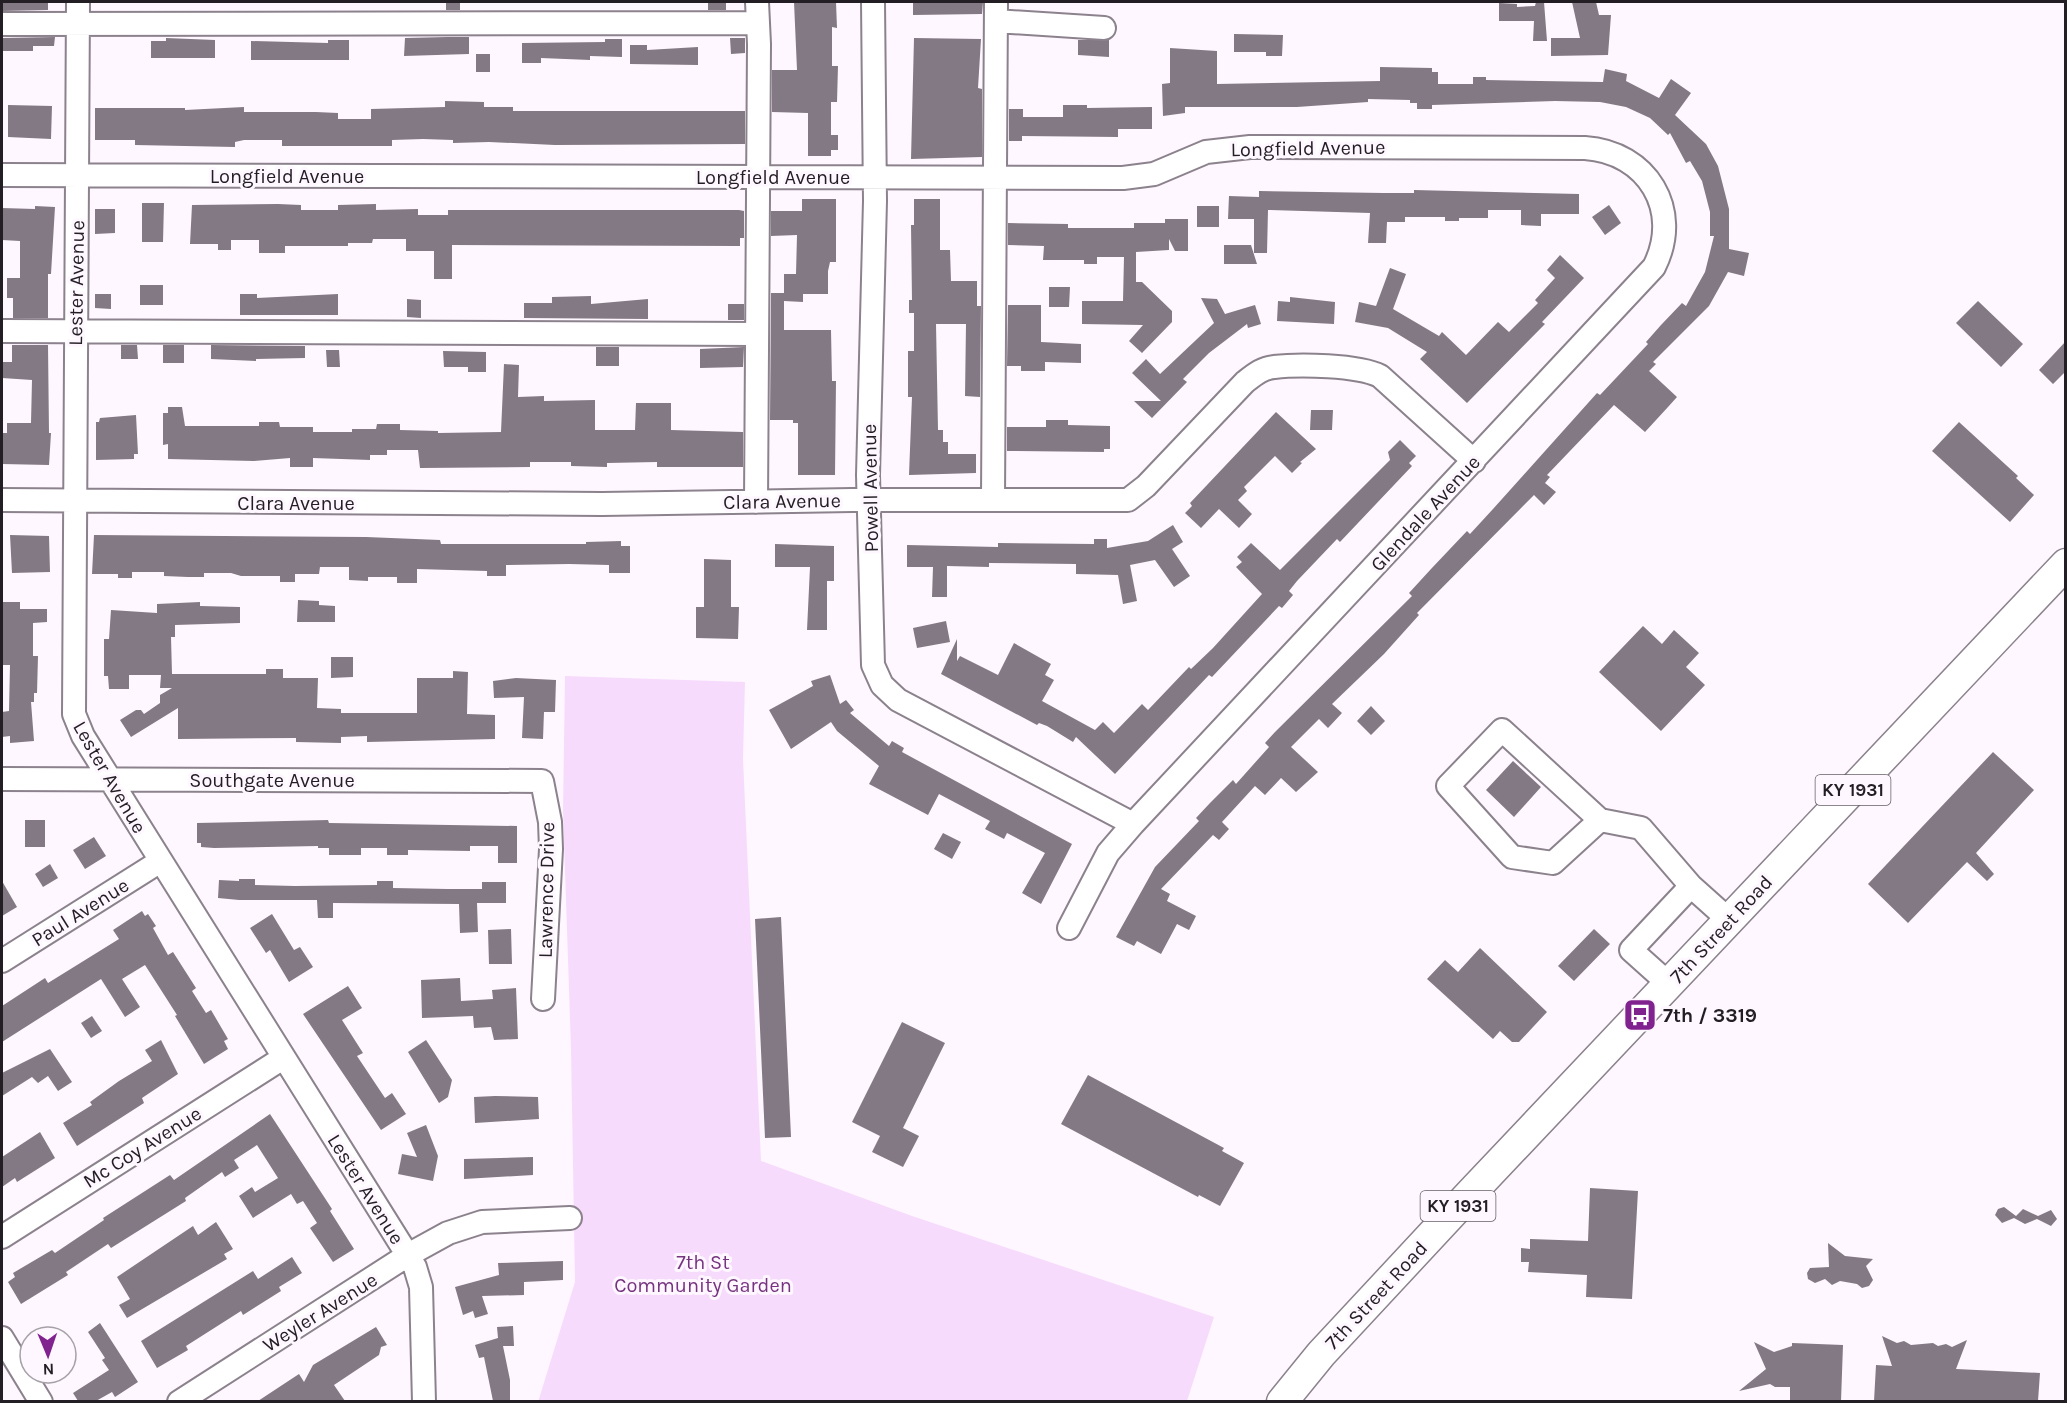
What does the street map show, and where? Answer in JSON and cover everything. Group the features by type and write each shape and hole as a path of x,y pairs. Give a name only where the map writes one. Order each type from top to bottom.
{"main road":[{"name":"7th Street Road","path":"1282,1401 1321,1354 1431,1236 2066,564"}],"street":[{"name":"Powell Avenue","path":"873,2 875,178 869,500 871,648 876,674 886,690 914,710 1133,824"},
{"path":"993,499 996,11 1104,28"},
{"path":"2,24 77,13 757,12 759,44 756,502"},
{"name":"Lester Avenue","path":"77,13 74,714 83,736 159,862 415,1267 420,1287 424,1401"},
{"name":"Longfield Avenue","path":"2,175 995,179 1142,176 1206,152 1231,148 1539,148"},
{"name":"Glendale Avenue","path":"1069,928 1108,853 1133,824 1654,267 1663,250 1665,234 1661,207 1649,181 1634,164 1601,149 1539,148"},
{"path":"2,331 757,334"},
{"name":"Clara Avenue","path":"2,500 74,502 756,502 1128,500 1135,497 1245,382 1255,374 1274,367 1347,368 1375,373 1393,386 1473,461"},
{"path":"1600,820 1553,863 1512,857 1448,786 1502,730 1600,820 1641,828 1691,886 1730,920"},
{"name":"Southgate Avenue","path":"2,779 542,781"},
{"name":"Lawrence Drive","path":"542,781 550,822 551,849 543,999"},
{"name":"Paul Avenue","path":"2,961 159,862"},
{"path":"1669,984 1631,950 1691,886"},
{"name":"Mc Coy Avenue","path":"2,1237 283,1058"},
{"name":"Weyler Avenue","path":"179,1401 408,1255 448,1233 482,1222 570,1218"},
{"path":"2,1338 41,1401"}],"green space":[{"name":"7th St Community Garden","path":"565,676 745,682 743,758 761,1161 912,1216 1214,1317 1187,1401 538,1402 575,1282 571,1049 563,811"}],"building":[{"path":"2,2 48,2 48,10 2,11"},
{"path":"446,2 460,2 460,10 446,10"},
{"path":"708,2 726,2 726,10 708,10"},
{"path":"794,2 836,2 837,28 832,27 832,66 838,66 837,102 831,102 831,135 838,135 838,150 831,150 831,156 808,156 808,113 772,112 772,70 797,70"},
{"path":"913,2 983,2 982,14 913,15"},
{"path":"1536,2 1544,2 1547,41 1533,41 1534,21 1499,21 1499,3 1517,4 1517,7 1535,6"},
{"path":"1572,2 1596,2 1599,15 1611,15 1608,55 1551,56 1551,38 1580,38"},
{"path":"1234,34 1283,35 1282,56 1266,56 1266,52 1234,52"},
{"path":"55,37 54,46 33,46 33,51 2,51 2,38"},
{"path":"469,37 469,54 404,56 405,38"},
{"path":"166,38 215,40 215,58 151,58 151,41 166,41"},
{"path":"730,38 745,38 745,53 731,54"},
{"path":"914,38 981,39 978,88 982,89 982,157 911,159"},
{"path":"605,39 622,39 622,57 590,56 590,60 541,58 541,63 522,63 522,43 605,42"},
{"path":"328,40 349,40 349,60 251,60 251,41 328,43"},
{"path":"1078,40 1109,40 1109,57 1078,55"},
{"path":"630,45 647,45 647,50 698,47 698,65 630,64"},
{"path":"1170,48 1217,51 1217,84 1380,81 1380,67 1432,68 1432,72 1438,72 1438,84 1473,84 1473,77 1486,77 1486,80 1603,82 1605,69 1627,74 1626,81 1659,98 1671,79 1691,93 1675,115 1706,144 1718,166 1729,209 1729,249 1749,253 1744,276 1728,272 1709,306 1653,362 1656,364 1649,371 1677,397 1645,432 1614,405 1547,475 1550,477 1545,483 1556,492 1544,505 1534,495 1417,613 1419,615 1384,654 1332,704 1342,713 1328,728 1319,719 1291,747 1318,772 1296,792 1281,778 1265,795 1255,786 1222,822 1229,829 1219,840 1213,835 1161,889 1170,894 1167,901 1196,916 1189,930 1177,924 1161,954 1137,941 1134,946 1116,937 1155,867 1199,821 1196,818 1210,803 1233,780 1236,784 1269,747 1265,743 1275,732 1412,596 1409,593 1431,569 1467,531 1470,534 1597,393 1600,395 1648,344 1646,342 1682,303 1686,306 1705,272 1714,236 1710,236 1710,212 1702,181 1690,161 1686,163 1670,133 1668,135 1650,118 1626,107 1600,102 1555,101 1432,105 1432,109 1417,109 1417,103 1410,103 1410,100 1368,99 1368,102 1297,107 1185,107 1185,113 1163,116 1162,84 1170,83"},
{"path":"476,54 490,54 490,72 476,72"},
{"path":"445,101 484,102 484,107 513,107 513,111 745,111 745,144 555,145 453,143 453,140 423,139 392,140 392,146 282,146 282,140 244,140 235,142 235,147 135,145 135,140 95,140 95,108 185,108 185,110 244,107 244,112 338,113 338,119 371,119 371,109 445,107"},
{"path":"8,105 52,106 51,139 8,137"},
{"path":"1063,105 1087,105 1087,108 1152,107 1152,129 1118,129 1118,137 1022,136 1022,141 1009,141 1009,109 1023,109 1023,117 1063,117"},
{"path":"1414,190 1579,194 1579,214 1541,214 1541,226 1521,225 1521,210 1488,210 1488,218 1459,218 1459,221 1445,221 1445,217 1405,217 1405,222 1387,222 1386,243 1368,243 1370,213 1268,210 1267,253 1254,253 1254,219 1228,219 1229,196 1259,197 1259,191 1414,193"},
{"path":"802,199 836,199 836,262 830,262 828,294 803,294 803,302 784,301 784,274 796,274 797,235 771,236 771,211 802,211"},
{"path":"914,199 940,199 940,250 950,250 951,281 977,281 977,306 981,306 980,397 965,396 966,324 936,324 938,430 943,430 943,442 948,442 948,454 976,454 976,473 909,475 912,397 908,397 908,351 914,351 914,313 909,313 909,300 912,300 911,225 914,225"},
{"path":"142,203 164,203 163,242 142,242"},
{"path":"376,204 376,210 418,209 418,215 448,215 448,210 739,210 744,211 744,238 740,238 740,246 452,245 452,279 434,279 434,251 406,251 406,239 373,239 372,243 348,243 348,246 285,246 285,253 259,253 259,240 231,240 231,250 218,250 218,244 190,244 192,205 301,205 301,210 338,210 338,205"},
{"path":"1609,205 1621,223 1605,235 1592,217"},
{"path":"35,206 55,207 51,274 48,274 48,318 13,318 13,298 7,298 7,278 20,278 20,241 2,240 2,208 35,209"},
{"path":"1197,206 1219,206 1219,227 1197,227"},
{"path":"95,209 115,209 115,233 95,234"},
{"path":"1165,219 1188,219 1188,251 1175,251 1169,239 1169,250 1136,252 1136,282 1142,282 1172,311 1172,322 1142,353 1129,341 1143,325 1082,324 1082,301 1123,301 1124,257 1097,257 1097,264 1084,264 1084,260 1043,260 1044,246 1008,245 1008,223 1068,224 1068,228 1134,228 1134,223 1165,223"},
{"path":"1224,245 1251,245 1257,264 1224,264"},
{"path":"1560,255 1584,278 1542,322 1545,324 1467,403 1420,359 1427,352 1388,328 1355,322 1359,302 1376,306 1390,268 1406,274 1393,309 1439,336 1442,332 1466,355 1498,322 1509,332 1538,303 1535,300 1555,278 1547,270"},
{"path":"140,285 163,285 163,305 140,305"},
{"path":"1049,287 1070,287 1069,307 1049,307"},
{"path":"771,293 784,293 784,330 831,330 832,381 836,381 835,475 798,475 798,423 793,423 793,420 770,420"},
{"path":"95,294 111,294 111,309 95,308"},
{"path":"240,294 257,294 257,298 338,294 338,315 240,315"},
{"path":"591,296 591,304 648,299 648,319 524,318 524,303 552,303 552,297"},
{"path":"1290,297 1335,302 1334,324 1277,321 1278,301 1290,302"},
{"path":"1201,298 1217,299 1225,314 1255,305 1261,324 1248,328 1247,324 1209,353 1183,379 1187,382 1152,418 1134,401 1161,401 1132,373 1146,359 1160,374 1214,323"},
{"path":"407,299 421,300 421,318 407,317"},
{"path":"1978,301 2023,344 2001,367 1956,323"},
{"path":"728,304 744,304 744,320 728,320"},
{"path":"1008,305 1041,305 1041,342 1081,344 1081,363 1045,362 1045,371 1021,371 1021,366 1007,366"},
{"path":"2066,341 2066,371 2053,384 2039,370"},
{"path":"12,345 48,345 49,433 51,433 49,465 2,464 2,433 7,433 7,423 31,423 32,380 2,378 2,362 12,362"},
{"path":"121,345 137,345 138,359 121,359"},
{"path":"163,345 184,345 184,363 163,363"},
{"path":"211,345 305,346 305,358 256,359 256,361 211,359"},
{"path":"596,347 619,347 619,366 596,366"},
{"path":"744,347 743,367 700,368 700,349"},
{"path":"326,350 339,350 340,367 327,367"},
{"path":"443,351 486,352 486,372 468,372 468,367 444,367"},
{"path":"504,364 519,365 518,397 544,396 544,401 595,400 595,430 635,430 636,403 671,403 671,430 743,432 743,467 657,467 657,462 607,463 607,467 571,466 571,462 530,462 530,467 420,468 418,450 387,450 387,455 370,455 370,460 313,458 313,467 290,467 290,458 254,461 168,459 168,444 163,445 163,413 168,413 168,407 182,407 185,426 259,426 259,422 279,422 280,427 313,427 313,432 352,432 352,429 376,429 377,424 400,424 400,430 438,431 438,433 501,432"},
{"path":"1311,410 1333,410 1332,430 1310,430"},
{"path":"1276,412 1316,449 1300,462 1302,463 1292,473 1275,456 1244,487 1247,491 1238,500 1252,514 1239,528 1219,509 1201,528 1185,513 1192,506 1190,503"},
{"path":"136,415 138,454 134,454 134,459 96,460 96,422 99,422 100,418"},
{"path":"1046,420 1068,420 1068,425 1110,426 1110,449 1104,449 1104,452 1007,451 1007,427 1046,427"},
{"path":"1959,422 2018,476 2016,478 2034,495 2010,522 1932,451"},
{"path":"1400,440 1416,456 1409,463 1412,466 1340,542 1337,539 1297,581 1289,591 1293,595 1282,608 1279,606 1212,677 1209,675 1115,774 1076,737 1073,742 1047,726 1039,723 1037,725 941,674 957,639 957,661 960,656 998,675 1014,643 1051,664 1045,675 1054,680 1042,701 1095,730 1103,722 1114,733 1142,704 1148,710 1189,667 1191,669 1213,648 1262,594 1236,567 1242,562 1237,557 1251,543 1280,570 1390,460 1388,452"},
{"path":"1173,525 1183,542 1172,549 1190,576 1174,587 1155,560 1130,565 1137,601 1123,604 1118,575 1076,574 1076,564 989,563 989,567 947,566 947,597 932,597 933,567 907,567 907,545 998,547 998,543 1094,544 1094,539 1107,539 1107,548 1148,541"},
{"path":"10,535 49,536 50,572 12,573"},
{"path":"94,535 366,537 440,540 441,544 586,544 586,542 621,541 621,546 630,546 630,573 609,573 609,565 569,564 506,565 506,576 487,576 487,571 417,569 417,583 397,583 397,577 368,577 368,581 349,580 349,567 320,567 319,574 295,574 295,582 280,582 280,576 241,576 231,573 204,573 204,577 188,577 164,576 164,572 132,572 132,578 118,578 118,574 92,574"},
{"path":"775,544 834,546 834,581 827,581 827,630 807,630 810,567 775,567"},
{"path":"704,559 731,560 731,607 739,607 738,639 696,638 696,607 704,607"},
{"path":"298,600 319,601 319,605 335,606 335,622 297,622"},
{"path":"2,602 20,602 20,609 47,609 47,622 33,623 33,656 38,656 37,693 34,693 34,702 31,702 34,741 10,743 10,736 2,737 2,712 9,711 10,665 2,665"},
{"path":"200,602 200,606 240,607 240,623 175,625 175,637 171,637 172,674 266,674 266,669 283,669 283,678 318,678 317,708 341,709 341,713 417,713 417,678 453,678 453,671 468,672 467,714 495,715 495,739 367,742 367,736 341,737 341,743 296,742 296,738 178,739 178,708 131,737 120,720 136,710 141,710 144,714 160,703 160,695 172,688 160,688 161,675 129,675 129,689 109,689 108,676 104,676 104,639 109,639 111,610 157,613 157,604"},
{"path":"946,621 950,642 917,648 913,628"},
{"path":"1643,626 1662,644 1674,630 1699,653 1686,667 1705,685 1661,731 1599,672"},
{"path":"331,657 353,657 353,677 331,678"},
{"path":"830,675 840,704 846,700 854,710 850,713 889,746 892,741 904,748 902,752 1072,844 1041,904 1022,893 1045,853 1007,833 1004,839 985,829 990,821 939,794 928,815 869,784 879,766 837,731 831,722 791,749 769,710 813,686 811,681"},
{"path":"516,678 556,680 555,712 544,712 543,739 522,738 524,697 494,698 493,681"},
{"path":"1371,706 1385,721 1371,735 1357,721"},
{"path":"1993,752 2034,790 1976,853 1994,874 1987,881 1967,862 1908,923 1868,884"},
{"path":"1513,761 1541,787 1514,817 1486,790"},
{"path":"25,820 45,820 45,847 25,847"},
{"path":"328,820 329,823 517,826 517,863 498,863 498,846 470,846 470,851 408,850 408,855 387,855 387,848 361,848 361,855 329,855 329,848 318,848 318,846 214,848 201,847 201,843 197,843 197,823"},
{"path":"943,833 961,842 952,859 934,849"},
{"path":"94,837 106,856 85,869 73,850"},
{"path":"50,864 58,878 43,887 35,874"},
{"path":"239,879 255,879 255,885 295,886 377,885 377,881 393,881 393,888 448,889 482,889 482,882 506,882 506,903 477,903 478,932 460,933 459,904 333,903 333,918 318,918 317,900 218,898 219,880 239,881"},
{"path":"2,881 17,907 2,916"},
{"path":"142,911 145,916 148,914 156,926 153,928 168,955 173,952 196,988 192,991 206,1013 211,1010 228,1039 224,1041 228,1049 204,1064 175,1016 177,1015 145,965 122,979 140,1007 125,1017 101,979 2,1042 2,1006 45,978 48,983 119,939 113,930"},
{"path":"272,914 294,950 300,947 313,967 289,982 270,950 266,953 250,928"},
{"path":"781,917 791,1137 765,1138 755,919"},
{"path":"511,929 512,964 489,964 488,930"},
{"path":"1594,929 1610,944 1574,981 1558,966"},
{"path":"1480,948 1547,1012 1519,1042 1512,1042 1500,1031 1493,1039 1427,979 1445,960 1458,972"},
{"path":"460,978 461,1001 493,999 492,990 516,988 518,1039 494,1040 491,1027 474,1028 473,1016 422,1018 421,980"},
{"path":"348,986 362,1008 342,1020 363,1053 357,1056 385,1098 392,1093 406,1114 381,1130 303,1014"},
{"path":"92,1016 102,1031 91,1038 81,1023"},
{"path":"902,1022 945,1043 903,1128 919,1136 903,1167 872,1152 880,1136 852,1122"},
{"path":"161,1040 178,1074 142,1098 144,1103 77,1146 63,1123 92,1105 90,1102 119,1081 152,1061 145,1050"},
{"path":"426,1040 452,1080 448,1097 439,1103 408,1052"},
{"path":"50,1049 72,1082 58,1091 48,1076 38,1083 32,1077 2,1096 2,1073"},
{"path":"1088,1075 1224,1148 1222,1151 1244,1163 1220,1206 1199,1195 1198,1197 1061,1124"},
{"path":"474,1097 538,1097 539,1119 475,1123"},
{"path":"270,1114 332,1209 330,1211 354,1249 333,1262 310,1228 317,1223 303,1201 297,1204 291,1194 253,1218 239,1196 252,1187 255,1192 278,1178 257,1145 234,1160 239,1168 225,1177 222,1172 185,1198 186,1201 111,1248 108,1244 66,1272 68,1275 21,1304 8,1282 15,1277 13,1273 52,1250 55,1253 104,1220 103,1218 170,1175 174,1180"},
{"path":"426,1125 438,1156 433,1181 398,1174 402,1154 417,1157 407,1133"},
{"path":"40,1132 55,1158 17,1182 15,1178 2,1187 2,1157"},
{"path":"533,1157 533,1175 464,1179 464,1159"},
{"path":"1590,1188 1638,1191 1632,1299 1586,1297 1587,1275 1528,1272 1529,1262 1521,1262 1521,1248 1530,1249 1530,1239 1588,1241"},
{"path":"2004,1207 2016,1216 2023,1209 2038,1216 2051,1210 2057,1219 2051,1226 2037,1219 2025,1224 2014,1218 2002,1223 1995,1215 1998,1209"},
{"path":"216,1222 233,1249 224,1254 227,1259 127,1318 119,1305 130,1299 117,1277 193,1226 198,1235"},
{"path":"1828,1243 1845,1256 1873,1259 1866,1266 1873,1280 1869,1286 1862,1288 1857,1284 1840,1281 1832,1285 1825,1279 1815,1283 1808,1279 1807,1273 1810,1268 1829,1267"},
{"path":"292,1257 302,1273 279,1287 281,1291 243,1315 241,1311 186,1346 188,1350 157,1368 141,1341 253,1271 258,1279"},
{"path":"563,1261 563,1280 524,1282 524,1295 482,1296 488,1314 475,1318 473,1311 463,1315 455,1287 499,1275 498,1263"},
{"path":"100,1323 138,1382 115,1397 112,1392 96,1401 78,1401 73,1393 109,1370 102,1360 105,1358 88,1332"},
{"path":"513,1326 514,1346 503,1346 510,1380 510,1401 493,1401 484,1357 479,1358 475,1345 498,1338 497,1327"},
{"path":"376,1327 387,1345 381,1347 379,1355 334,1385 345,1401 258,1401 299,1374 304,1382 313,1365"},
{"path":"1882,1336 1897,1343 1904,1341 1911,1345 1933,1343 1938,1346 1946,1344 1952,1347 1967,1340 1956,1369 2040,1373 2038,1401 1874,1401 1876,1365 1892,1366"},
{"path":"1754,1342 1774,1352 1792,1346 1792,1343 1843,1345 1841,1401 1790,1401 1790,1387 1775,1387 1770,1384 1739,1391 1766,1369"}],"place":[{"name":"7th / 3319","path":"1640,1015"}]}
